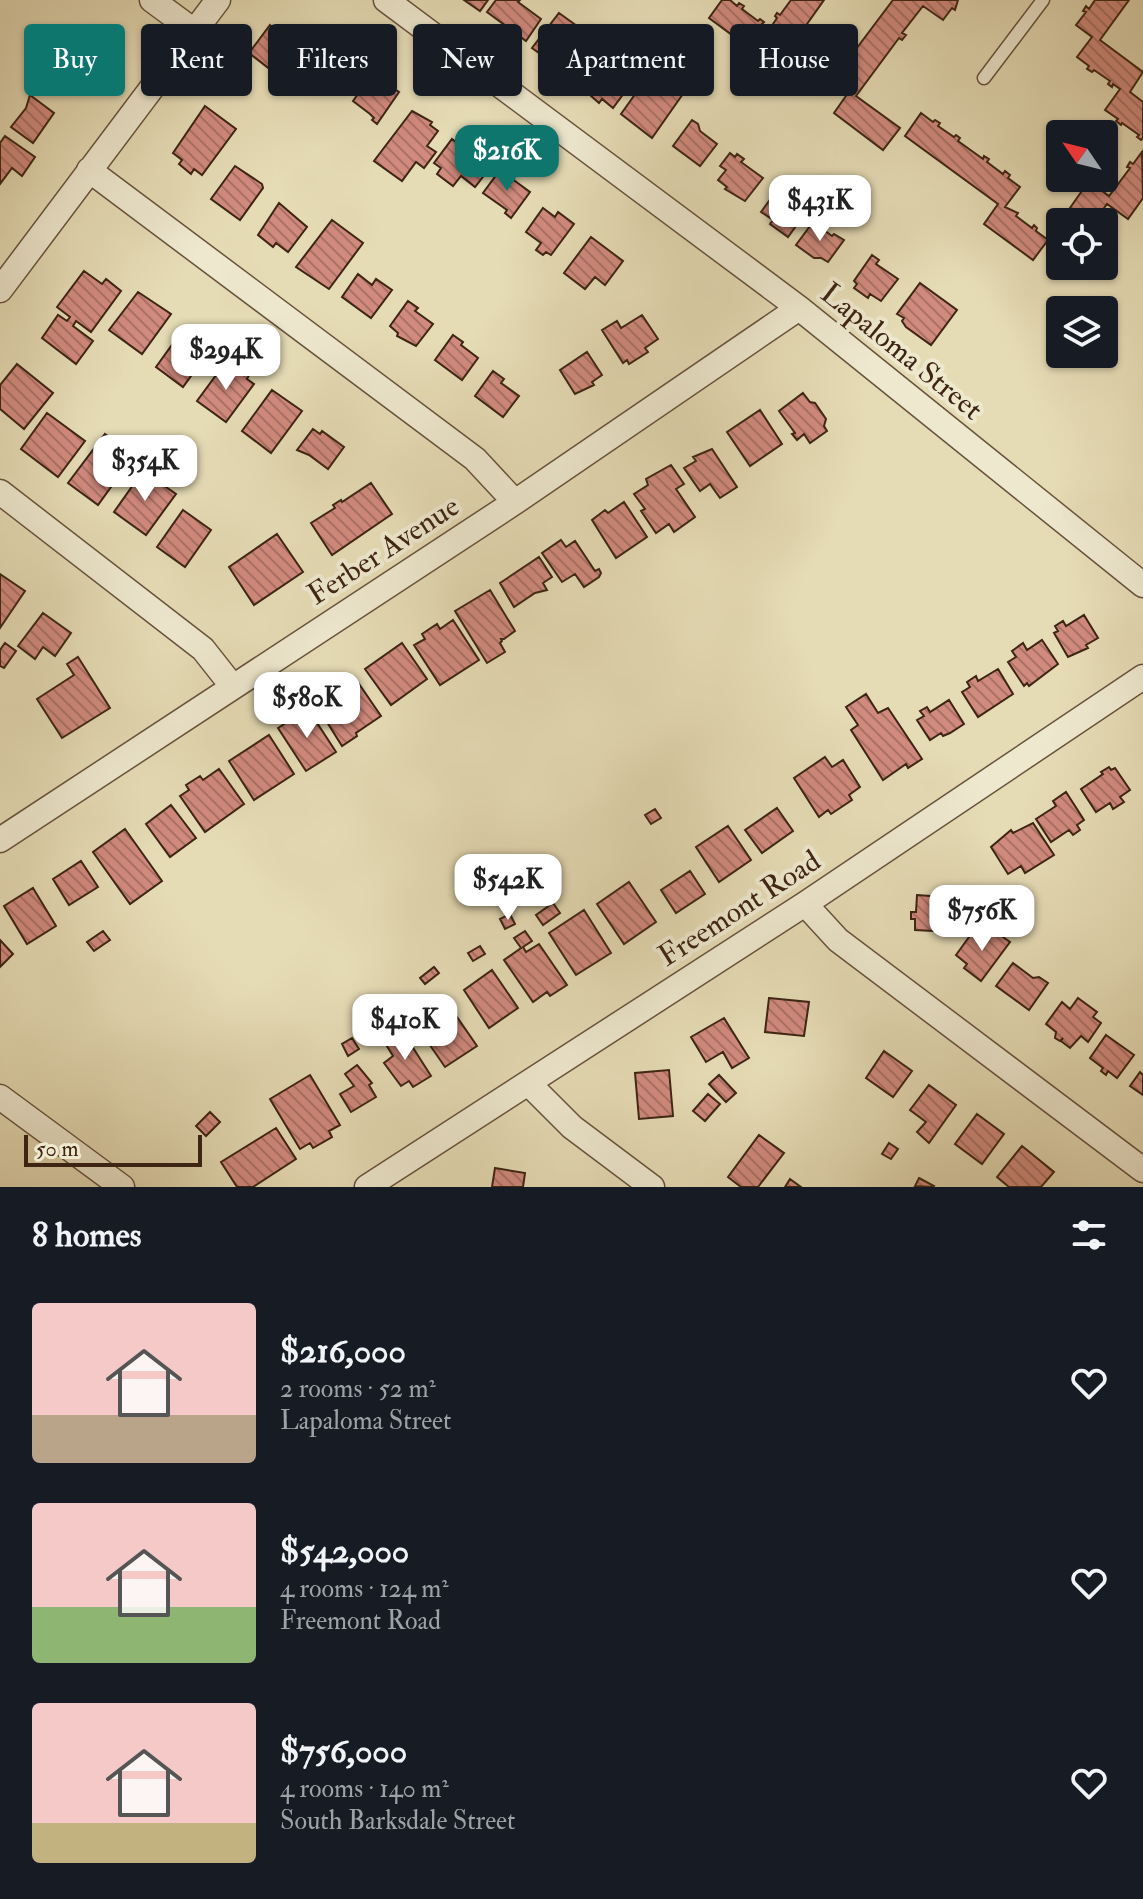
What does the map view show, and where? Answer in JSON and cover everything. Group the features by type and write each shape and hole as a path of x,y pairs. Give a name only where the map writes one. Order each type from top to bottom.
{"street":[{"path":"152,0 185,24"},
{"path":"199,24 218,0"},
{"name":"Lapaloma Street","path":"386,0 799,308 1143,585"},
{"path":"0,290 145,96"},
{"path":"89,170 475,459 515,502"},
{"name":"Ferber Avenue","path":"0,840 515,502 799,308"},
{"path":"0,492 203,649 233,687"},
{"name":"Freemont Road","path":"367,1187 805,904 1143,677"},
{"path":"805,904 838,940 1143,1170"},
{"path":"529,1084 572,1127 652,1187"},
{"path":"0,1097 122,1187"}],"lane":[{"path":"984,78 1043,0"}],"building":[{"path":"464,0 488,0 480,11"},
{"path":"496,0 520,0 518,2 541,19 526,41 522,38 522,24 503,24 487,12"},
{"path":"722,0 730,0 737,6 739,3 744,6 742,9 764,22 730,24 730,34 709,18"},
{"path":"791,0 824,0 807,24 773,24 777,13 780,15"},
{"path":"893,0 958,0 955,10 952,8 943,20 923,6 902,33 906,35 902,40 899,38 858,93 858,46"},
{"path":"1095,0 1129,0 1100,40 1143,72 1130,92 1143,102 1141,140 1137,137 1139,135 1121,125 1105,110 1120,89 1113,84 1112,87 1108,84 1110,81 1094,70 1087,69 1089,66 1077,57 1092,37 1076,25 1086,12 1083,11 1086,6 1089,9"},
{"path":"559,13 574,24 551,24"},
{"path":"268,28 268,68 252,55 252,49"},
{"path":"31,96 54,113 33,143 11,127"},
{"path":"357,96 396,96 377,124 353,101"},
{"path":"591,96 622,96 613,108 602,99 599,103"},
{"path":"634,96 681,96 652,138 621,114"},
{"path":"846,96 856,96 900,128 883,150 834,113"},
{"path":"205,106 236,129 202,175 194,169 191,174 179,164 182,160 173,153"},
{"path":"412,111 432,122 430,125 438,131 427,146 436,152 424,168 416,162 402,181 374,161"},
{"path":"921,113 940,123 938,126 954,137 956,135 960,138 958,141 983,159 984,156 989,159 987,162 1003,174 1005,171 1010,175 1008,178 1020,187 1005,207 1018,213 1016,216 1032,228 1034,225 1036,231 1046,238 1033,260 984,224 998,204 905,136"},
{"path":"692,120 717,144 700,166 673,146"},
{"path":"5,136 35,157 22,176 12,168 0,184 0,143"},
{"path":"452,139 467,150 471,145 493,164 475,187 461,176 453,186 437,174 441,168 434,163"},
{"path":"1142,152 1143,198 1128,219 1118,212 1118,208 1107,204 1104,208 1070,208 1081,192 1104,192 1109,196 1112,192 1118,192 1118,184 1130,168 1127,167 1130,162 1133,164"},
{"path":"730,153 744,159 741,162 763,178 745,201 725,189 727,187 718,180 726,170 720,166"},
{"path":"235,166 262,184 263,188 240,220 211,199"},
{"path":"500,170 530,192 511,218 505,213 507,210 483,193"},
{"path":"777,190 782,194 780,197 804,215 788,237 770,224 773,220 761,212"},
{"path":"279,203 307,227 288,252 276,243 273,247 258,235"},
{"path":"543,208 555,217 558,212 574,224 551,255 546,252 543,255 536,250 541,243 526,232"},
{"path":"332,220 363,243 329,289 296,267"},
{"path":"813,222 832,236 834,234 844,240 828,262 814,258 796,245"},
{"path":"591,237 623,261 605,285 595,277 585,289 564,273"},
{"path":"872,255 879,260 876,264 898,279 881,301 870,294 868,298 854,288 857,284 854,281"},
{"path":"84,271 102,284 106,279 121,291 91,332 76,321 73,326 93,341 76,364 42,338 58,315 67,321 70,317 57,307"},
{"path":"358,274 372,285 376,279 392,290 371,318 342,297"},
{"path":"920,283 957,310 931,345 906,327 902,321 904,318 897,314"},
{"path":"138,292 171,314 142,354 109,330"},
{"path":"408,301 418,308 415,311 433,324 416,346 397,336 398,333 390,326"},
{"path":"642,315 658,339 645,348 648,352 629,364 627,360 623,363 602,330 617,321 621,328"},
{"path":"182,331 210,345 209,351 183,387 156,367"},
{"path":"453,335 478,358 462,380 435,360"},
{"path":"587,352 602,375 592,382 594,385 575,394 560,370"},
{"path":"225,363 236,372 239,368 249,375 247,379 254,384 226,422 197,401"},
{"path":"17,364 53,393 24,429 0,409 0,385"},
{"path":"493,371 504,379 501,383 519,396 503,417 475,396"},
{"path":"272,390 302,411 271,453 242,431"},
{"path":"803,393 826,419 824,426 827,431 810,443 804,434 797,440 779,411"},
{"path":"760,410 782,444 750,466 727,432"},
{"path":"47,413 85,441 58,477 21,449"},
{"path":"313,429 320,434 322,431 344,447 328,469 297,450"},
{"path":"105,434 134,455 98,505 68,483"},
{"path":"712,449 737,487 720,498 710,484 700,491 684,468 696,461 693,457"},
{"path":"671,465 684,484 676,489 695,517 674,532 669,524 656,533 634,494 648,485 646,479"},
{"path":"143,471 176,494 146,535 114,512"},
{"path":"371,483 392,514 332,555 311,523 335,508 333,505"},
{"path":"624,502 647,537 616,558 592,520"},
{"path":"183,510 211,530 185,567 157,547"},
{"path":"277,534 303,572 254,605 229,567"},
{"path":"561,540 566,547 575,541 595,571 599,569 599,577 584,587 575,574 562,582 542,553"},
{"path":"539,557 552,577 543,583 547,590 535,593 514,607 500,583"},
{"path":"0,574 25,591 0,628"},
{"path":"490,590 515,631 501,639 505,652 487,663 455,611"},
{"path":"43,613 71,633 55,656 43,647 35,659 18,646"},
{"path":"1084,615 1098,638 1086,645 1088,648 1068,657 1054,633 1058,631 1055,626 1063,621 1066,626"},
{"path":"453,620 479,660 440,685 414,645 425,639 422,634 437,624 440,629"},
{"path":"1042,640 1058,664 1029,686 1027,683 1024,686 1008,662 1016,657 1012,651 1023,643 1027,650"},
{"path":"5,643 16,651 4,668 0,666 0,650"},
{"path":"402,643 427,679 391,705 365,669"},
{"path":"78,657 110,708 62,738 37,699 74,675 67,664"},
{"path":"998,669 1013,694 978,717 962,692 970,687 967,682 976,676 978,681"},
{"path":"355,678 381,716 342,746 327,722 334,718 322,700"},
{"path":"866,694 878,713 888,708 922,759 908,768 906,764 883,780 851,730 858,725 846,707"},
{"path":"949,700 964,724 930,740 917,720 924,716 920,711 927,707 930,712"},
{"path":"308,709 336,752 306,771 278,728"},
{"path":"269,735 294,774 254,800 229,761"},
{"path":"825,757 832,767 843,760 860,787 849,795 852,800 831,814 828,810 819,817 794,778"},
{"path":"1109,767 1111,770 1115,768 1130,790 1120,797 1124,802 1113,809 1110,803 1096,812 1081,789"},
{"path":"219,769 244,804 205,832 180,796 189,790 186,785 200,776 203,780"},
{"path":"1066,792 1084,820 1077,825 1080,830 1073,835 1069,830 1051,842 1036,819 1056,806 1053,801"},
{"path":"171,805 196,838 170,857 146,824"},
{"path":"777,808 793,831 762,853 745,830"},
{"path":"655,809 661,818 651,824 645,815"},
{"path":"1033,823 1054,855 1025,873 1021,866 1008,874 991,847 1011,830 1013,833"},
{"path":"728,826 751,860 719,882 696,847"},
{"path":"125,829 162,881 130,904 93,852"},
{"path":"81,861 98,887 69,905 53,879"},
{"path":"690,871 705,894 676,913 661,890"},
{"path":"629,882 656,922 624,944 597,904"},
{"path":"33,888 56,926 27,944 4,906"},
{"path":"917,895 956,898 953,932 915,930 911,912 916,912"},
{"path":"553,903 560,913 543,925 536,915"},
{"path":"584,910 611,953 576,975 549,933"},
{"path":"510,914 515,924 505,929 500,919"},
{"path":"993,930 1010,942 981,981 964,968 967,964 956,955 972,933 984,942"},
{"path":"103,931 110,940 94,951 87,942"},
{"path":"525,931 532,941 523,947 526,952 539,944 567,985 550,996 547,992 533,1002 504,960 521,948 514,938"},
{"path":"0,940 13,954 0,967"},
{"path":"480,946 485,954 473,961 468,953"},
{"path":"1013,963 1033,978 1039,977 1048,983 1029,1010 996,986"},
{"path":"434,967 439,973 425,984 420,978"},
{"path":"492,970 518,1008 489,1028 464,990"},
{"path":"769,998 809,1002 804,1036 765,1032"},
{"path":"1078,998 1097,1012 1093,1017 1101,1023 1088,1042 1081,1036 1070,1048 1061,1041 1063,1038 1060,1041 1055,1038 1056,1032 1046,1024 1062,1002 1070,1009"},
{"path":"446,1001 477,1046 445,1067 414,1022"},
{"path":"724,1018 749,1058 732,1068 723,1052 706,1062 691,1037"},
{"path":"403,1032 431,1076 413,1087 409,1081 401,1086 384,1063 393,1056 385,1043"},
{"path":"1106,1035 1134,1055 1117,1078 1108,1071 1106,1075 1101,1071 1103,1068 1090,1058"},
{"path":"352,1038 359,1049 348,1056 342,1044"},
{"path":"884,1051 912,1071 893,1097 866,1078"},
{"path":"357,1065 372,1083 369,1085 376,1097 351,1112 340,1094 354,1086 345,1074"},
{"path":"669,1070 673,1116 639,1119 635,1073"},
{"path":"1140,1072 1143,1075 1143,1095 1130,1086"},
{"path":"310,1075 340,1125 329,1131 332,1137 313,1148 310,1143 300,1149 270,1099"},
{"path":"719,1075 736,1093 726,1102 709,1084"},
{"path":"929,1085 956,1105 929,1143 917,1132 926,1122 910,1110"},
{"path":"708,1094 720,1104 705,1121 693,1111"},
{"path":"210,1112 220,1122 206,1136 196,1126"},
{"path":"977,1114 1004,1134 982,1164 955,1144"},
{"path":"276,1128 296,1159 253,1187 237,1187 221,1162"},
{"path":"759,1135 784,1153 758,1187 741,1187 728,1177"},
{"path":"889,1143 898,1149 891,1159 882,1154"},
{"path":"1022,1146 1054,1172 1041,1187 1009,1187 997,1177"},
{"path":"495,1168 525,1173 523,1187 492,1187"},
{"path":"919,1178 934,1186 915,1186"},
{"path":"790,1179 801,1187 785,1187"}]}
